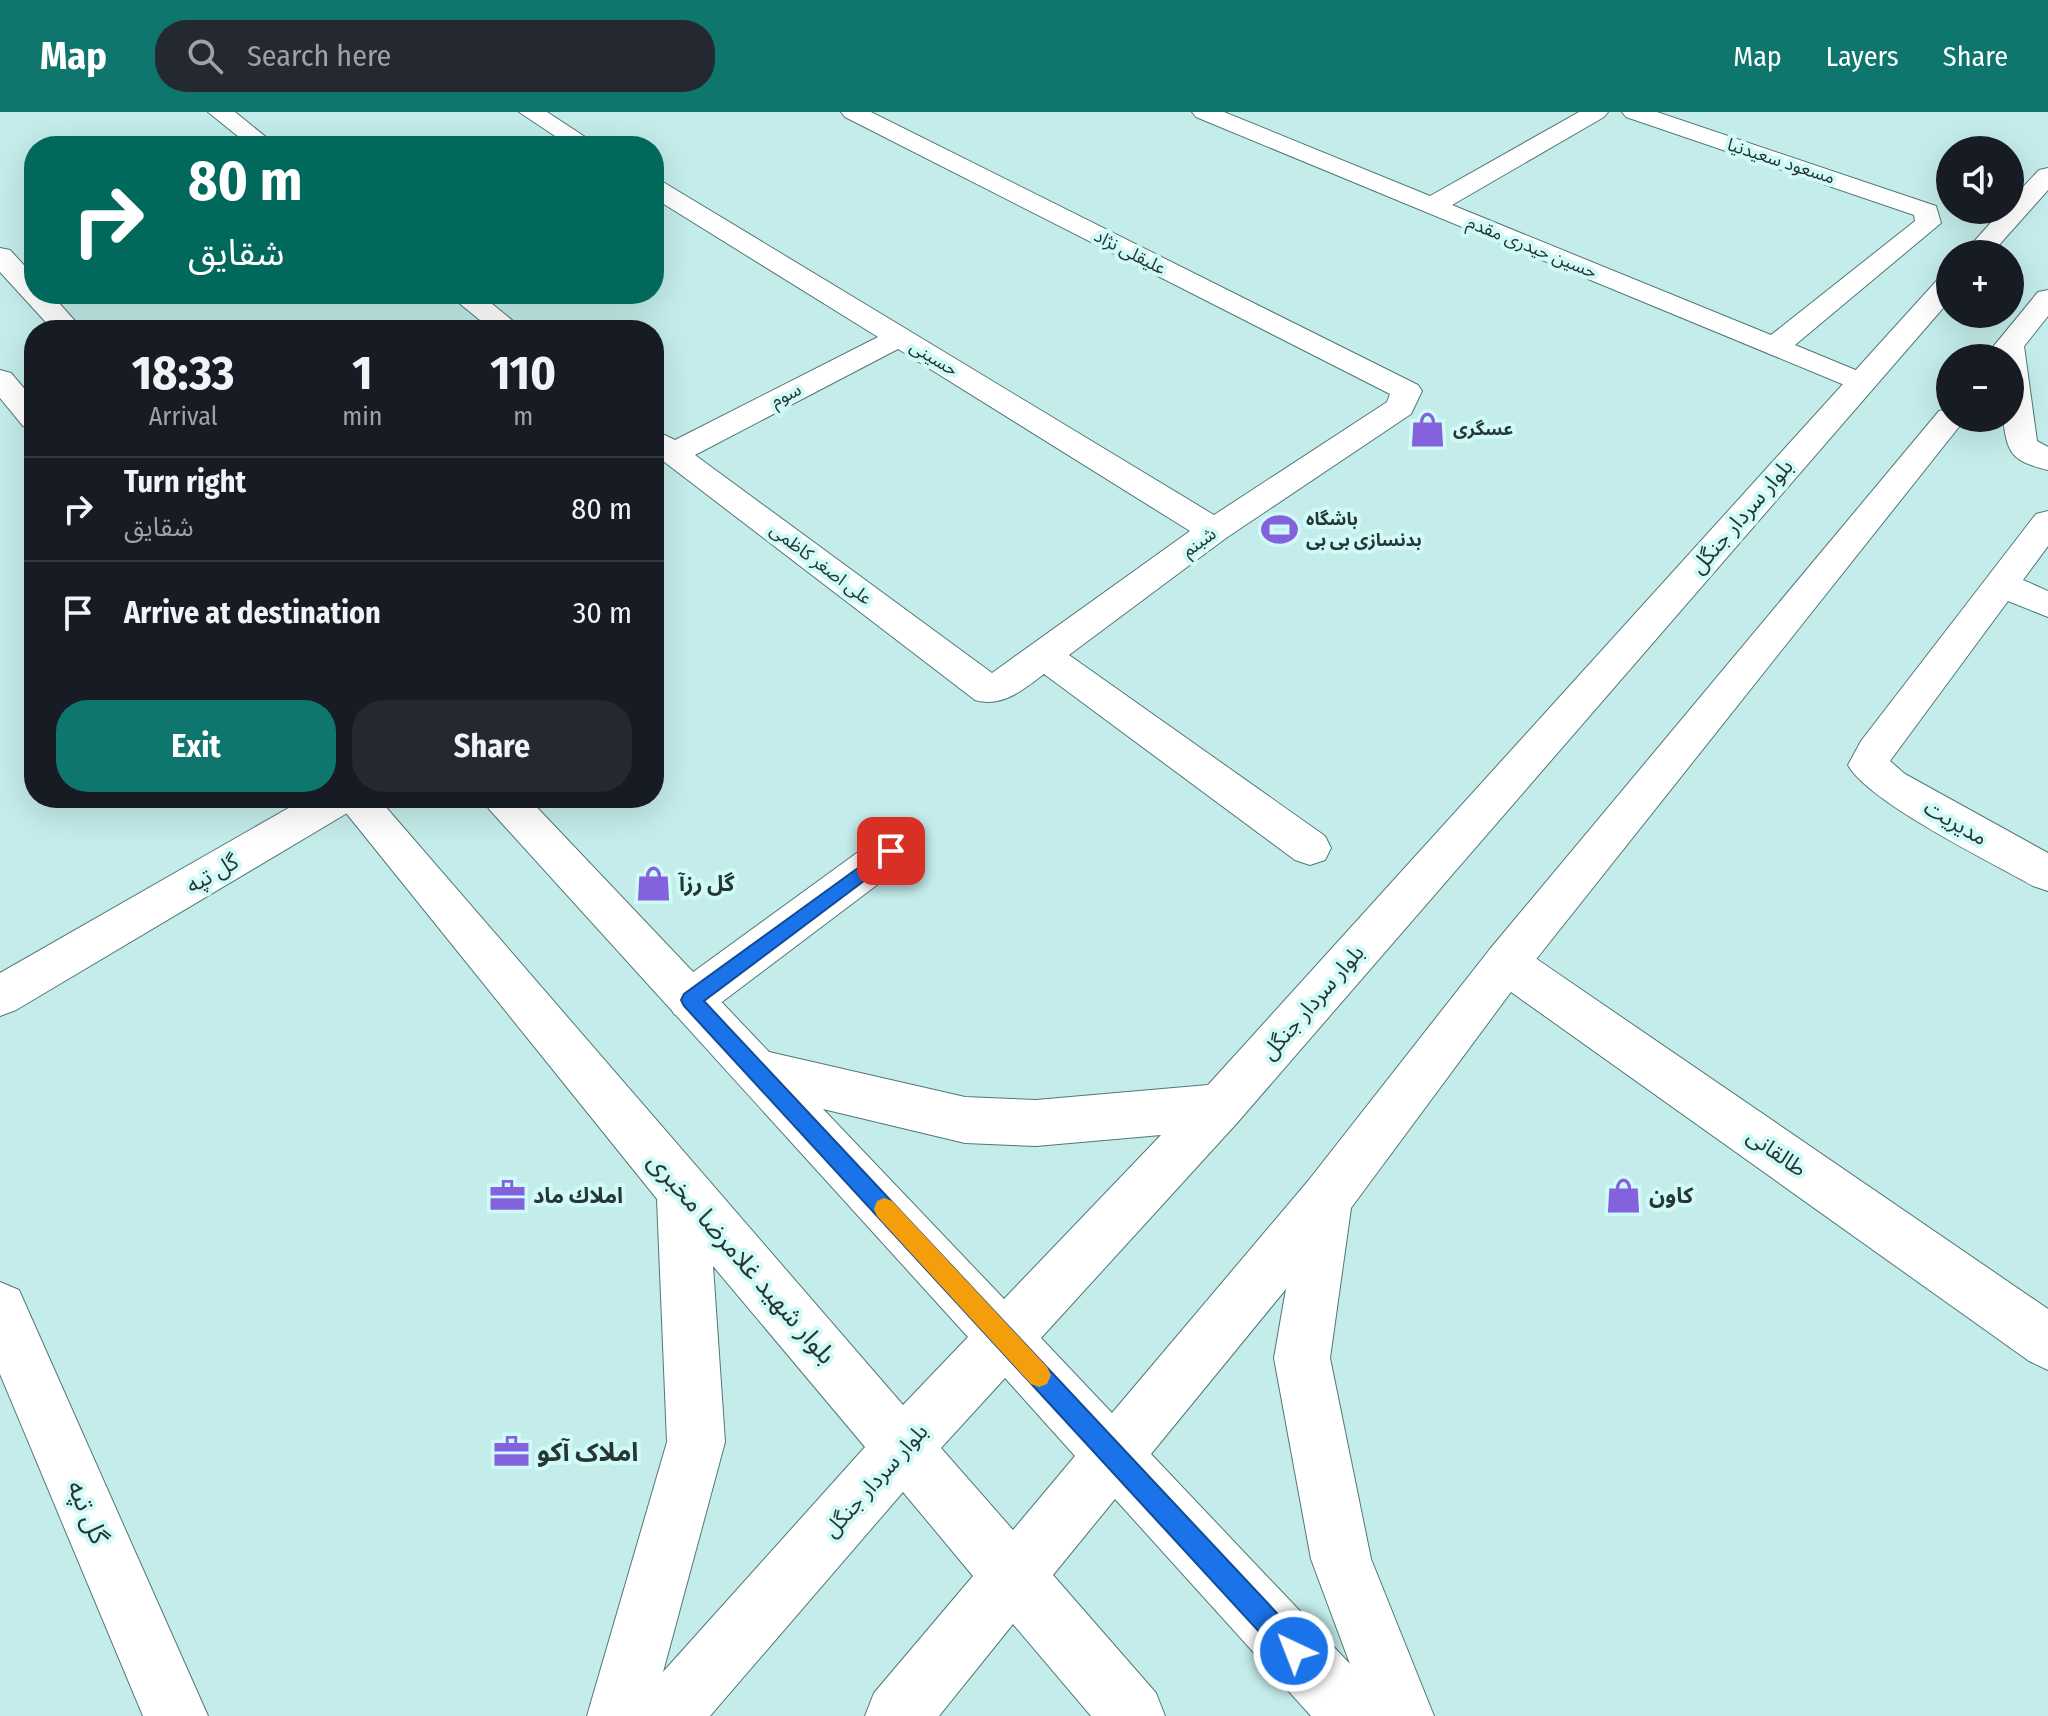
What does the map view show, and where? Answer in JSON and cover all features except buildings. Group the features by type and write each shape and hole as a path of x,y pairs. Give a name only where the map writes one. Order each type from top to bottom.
{"street":[{"path":"220,112 252,136"},
{"path":"531,112 571,136"},
{"name":"حسین حیدری مقدم","path":"1204,112 1859,382"},
{"path":"1431,206 1596,112"},
{"name":"مسعود سعیدنیا","path":"1634,112 1927,211 1928,223 1775,347"},
{"name":"علیقلی نژاد","path":"872,115 1407,391"},
{"path":"1989,240 2048,175"},
{"name":"حسینی","path":"664,193 1214,530"},
{"path":"0,256 24,281"},
{"name":"بلوار سردار جنگل","path":"667,1716 904,1446 1220,1107 1936,298"},
{"path":"2011,344 2048,298"},
{"path":"45,304 60,320"},
{"path":"475,304 497,320"},
{"name":"سوم","path":"664,446 899,337"},
{"path":"0,379 24,407"},
{"name":"شبنم","path":"988,690 1004,684 1045,656 1214,530 1400,407 1407,391"},
{"path":"897,1716 1326,1199 1506,963 1939,432"},
{"path":"2019,432 2022,446 2048,460"},
{"name":"علی اصغر کاظمی","path":"664,446 988,690"},
{"path":"2048,522 2002,584 2048,605"},
{"name":"مدیریت","path":"2002,584 1868,765 1891,785 2048,874"},
{"path":"1045,656 1310,848"},
{"name":"گل تپه","path":"0,996 323,808"},
{"name":"بلوار شهید غلامرضا مخبری","path":"362,808 682,1190 1133,1716"},
{"path":"512,808 1355,1716"},
{"path":"690,1000 891,851"},
{"name":"طالقانی","path":"1506,963 2048,1342"},
{"path":"757,1071 965,1120 1036,1123 1220,1107"},
{"path":"619,1716 696,1442 682,1190"},
{"path":"1326,1199 1302,1358 1341,1559 1402,1716"},
{"name":"گل تپه","path":"0,1309 176,1716"}],"slow traffic":[{"path":"884,1209 1039,1375"}],"place":[{"name":"عسگری","path":"1427,429"},
{"name":"باشگاه بدنسازی بی بی","path":"1280,529"},
{"name":"گل رزآ","path":"653,883"},
{"name":"املاك ماد","path":"507,1195"},
{"name":"کاون","path":"1623,1195"},
{"name":"املاک آکو","path":"511,1452"}],"route":[{"path":"891,851 690,1000 1294,1651"}]}
